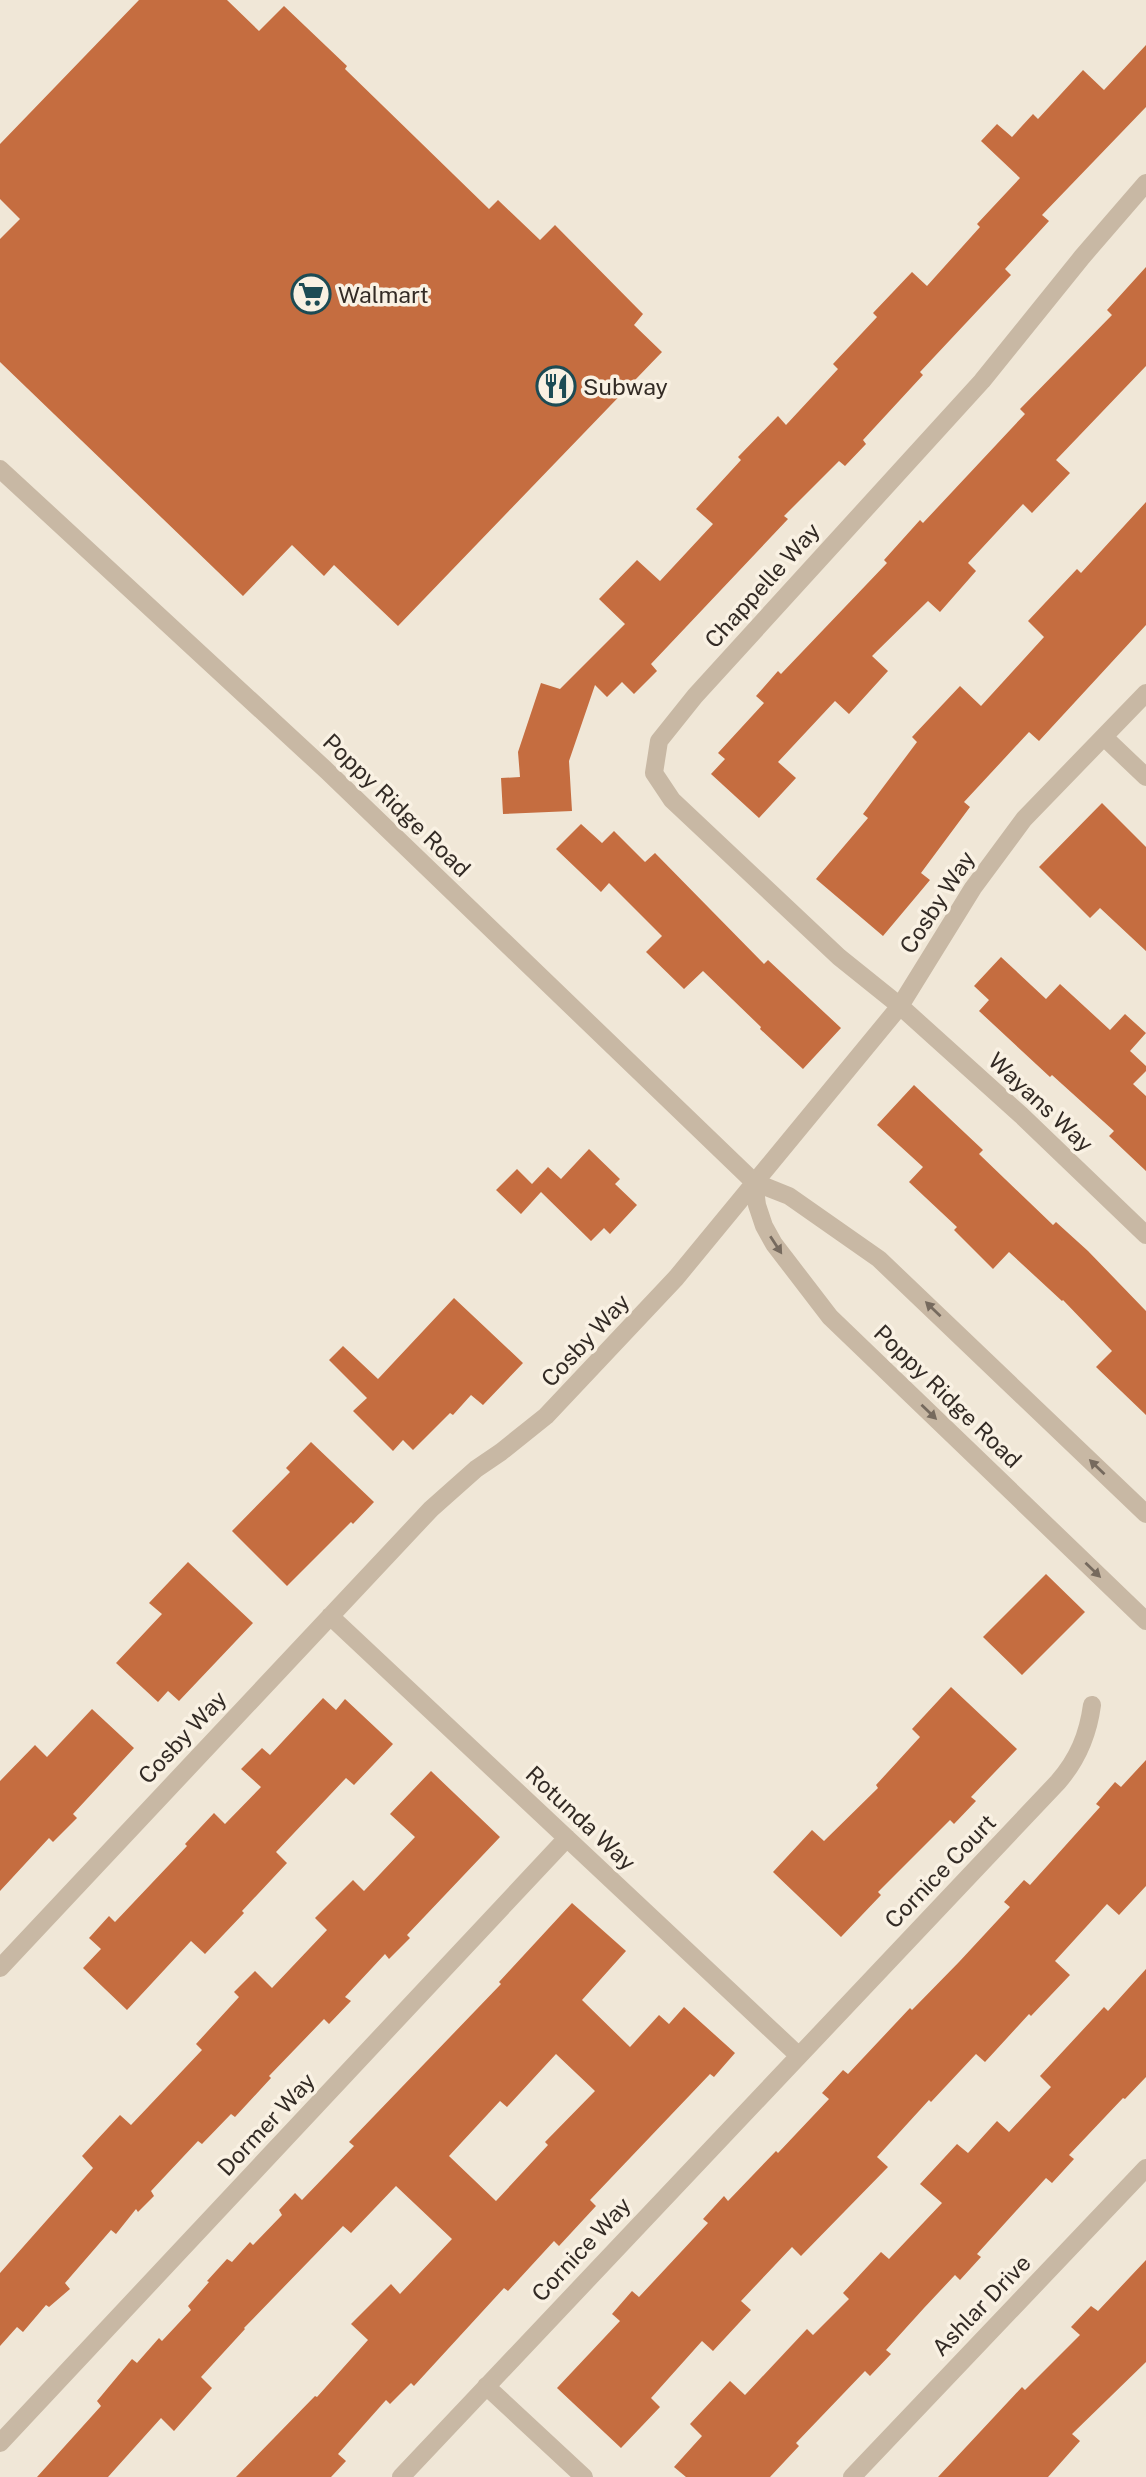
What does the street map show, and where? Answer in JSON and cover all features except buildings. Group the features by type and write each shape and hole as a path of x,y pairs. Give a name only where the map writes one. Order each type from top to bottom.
{"street":[{"name":"Chappelle Way","path":"900,1006 839,957 671,800 654,773 659,741 770,611 982,381 1146,183"},
{"name":"Poppy Ridge Road","path":"0,469 327,771 754,1182 789,1196 879,1259 1146,1514"},
{"name":"Cosby Way","path":"0,1968 449,1492 525,1434 566,1396 676,1278 900,1006 973,888 1024,819 1146,693"},
{"path":"1104,737 1146,777"},
{"name":"Wayans Way","path":"900,1006 1021,1115 1146,1235"},
{"name":"Poppy Ridge Road","path":"754,1182 757,1205 774,1244 830,1317 1146,1621"},
{"name":"Rotunda Way","path":"330,1616 798,2055"},
{"name":"Cornice Court","path":"798,2055 1069,1770 1084,1741 1092,1705"},
{"name":"Dormer Way","path":"0,2443 567,1838"},
{"name":"Cornice Way","path":"401,2477 798,2055"},
{"name":"Ashlar Drive","path":"852,2477 1146,2168"},
{"path":"486,2386 584,2477"}],"place":[{"name":"Walmart","path":"311,294"},
{"name":"Subway","path":"556,386"}]}
